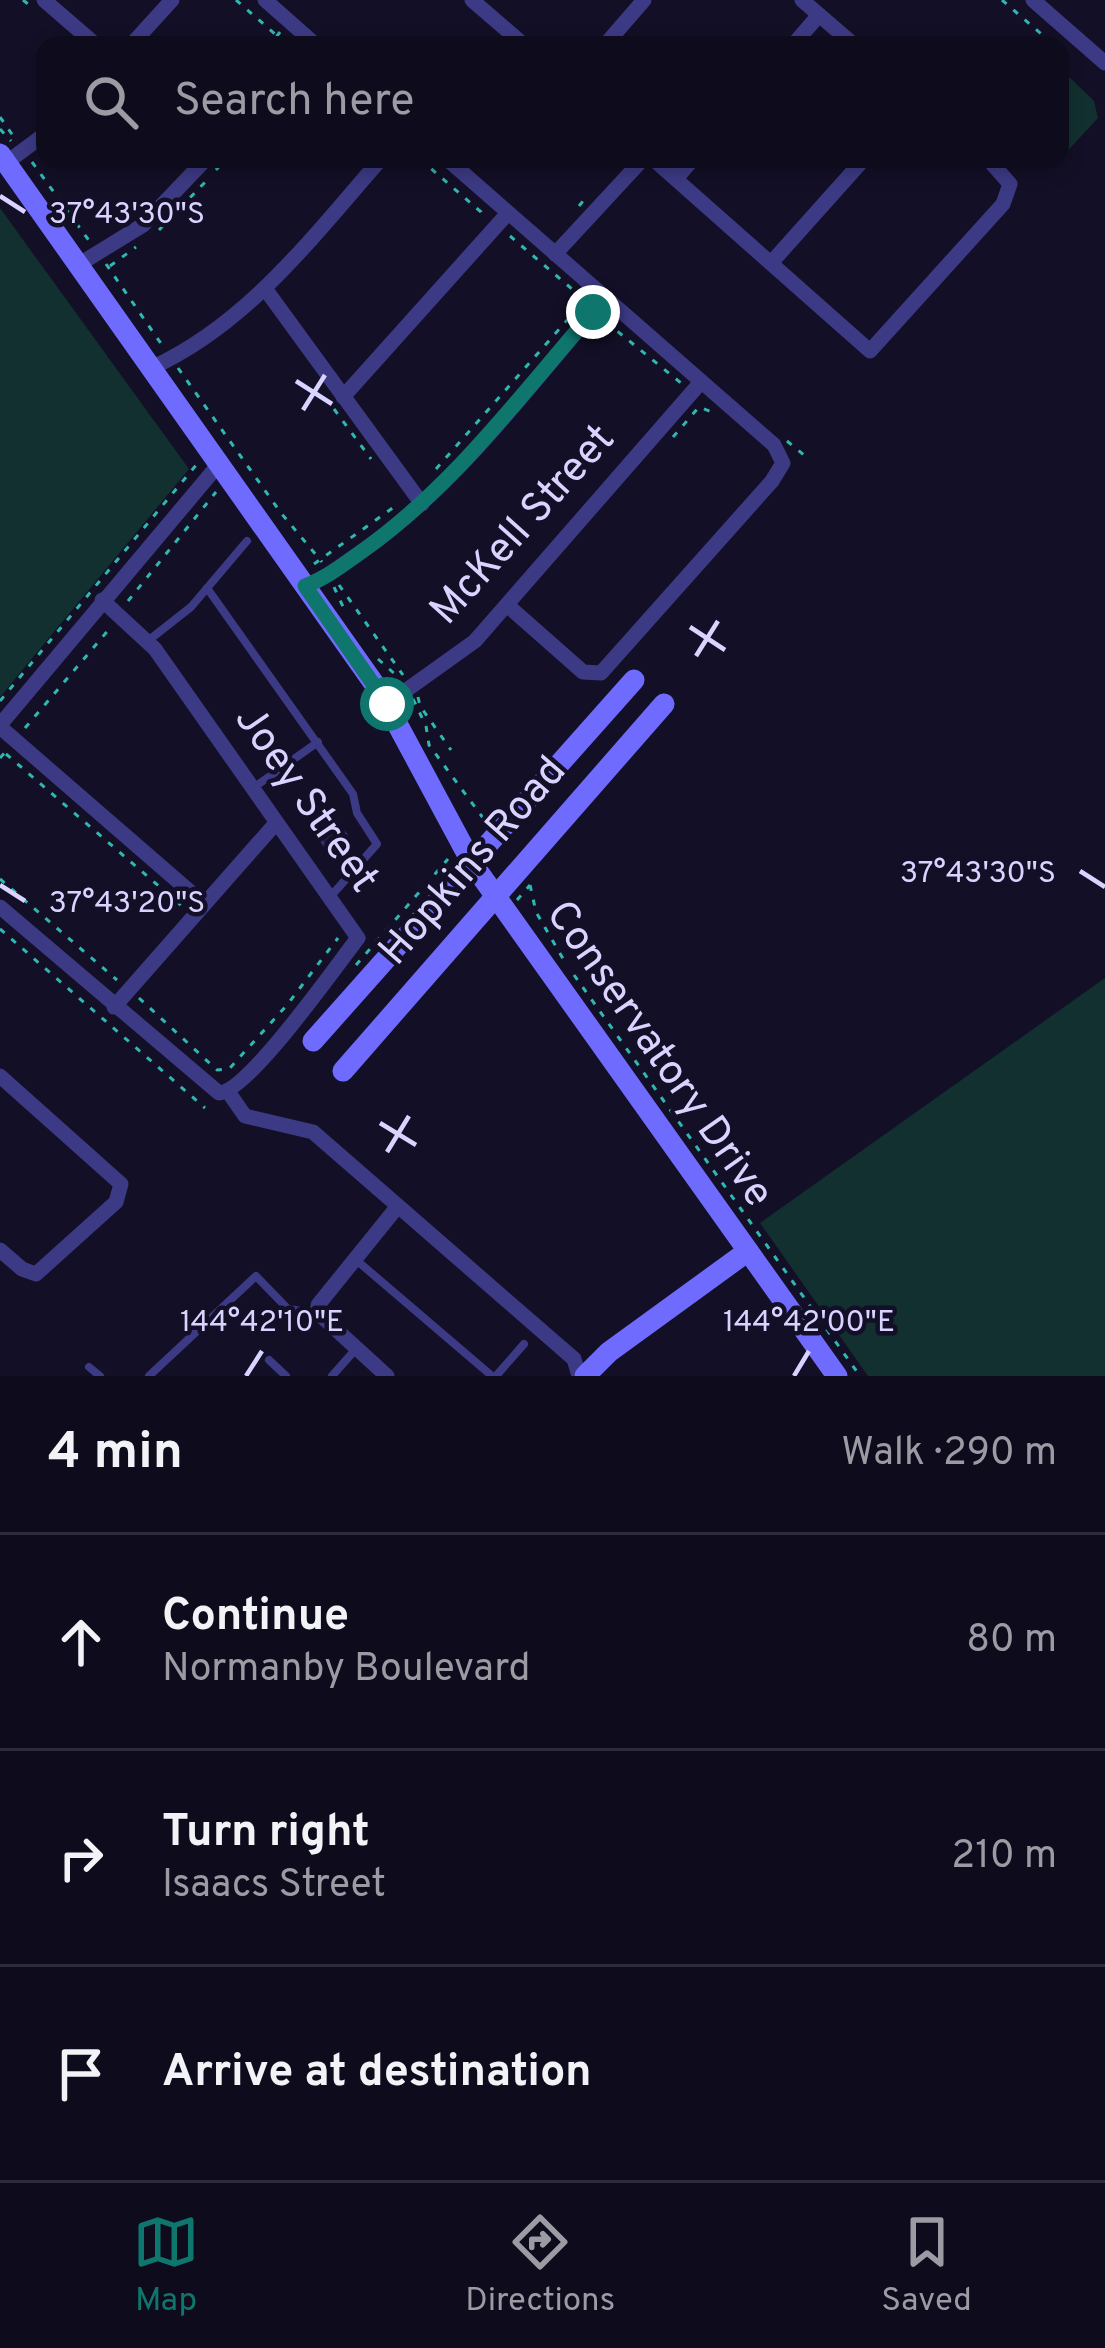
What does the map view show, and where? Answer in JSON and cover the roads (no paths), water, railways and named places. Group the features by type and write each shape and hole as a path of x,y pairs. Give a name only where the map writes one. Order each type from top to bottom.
{"street":[{"path":"44,0 86,36"},
{"path":"139,36 172,0"},
{"path":"265,0 304,36"},
{"path":"472,0 514,36"},
{"path":"612,36 644,0"},
{"path":"802,0 844,36"},
{"path":"1033,0 1105,63"},
{"path":"802,36 819,15"},
{"name":"Conservatory Drive","path":"12,154 163,359 208,463 322,582 472,862 837,1376"},
{"path":"90,257 143,225 197,168"},
{"path":"163,359 266,290 373,168"},
{"path":"457,168 778,451 783,463 601,673 583,672 507,605"},
{"path":"555,254 635,168"},
{"path":"663,168 870,351 1003,204 1010,184 996,168"},
{"path":"676,179 685,168"},
{"path":"771,263 856,168"},
{"path":"344,397 508,213"},
{"path":"266,290 417,498"},
{"path":"322,582 404,522 417,498 595,314 605,298"},
{"name":"McKell Street","path":"387,704 475,641 696,377"},
{"path":"198,899 6,750 0,726 208,463"},
{"name":"Joey Street","path":"103,600 148,641 358,938 295,1021 229,1093"},
{"name":"Hopkins Road","path":"314,1041 634,680"},
{"name":"Hopkins Road","path":"343,1071 664,704"},
{"path":"114,1007 198,899 276,824"},
{"path":"0,907 212,1091 229,1093 244,1116 313,1132 574,1359 582,1376 748,1251"},
{"path":"0,1076 121,1184 116,1202 36,1274 22,1269 0,1250"},
{"path":"387,1376 318,1313 322,1297 398,1206"}],"lane":[{"path":"148,641 191,607 247,541"},
{"path":"207,588 353,794 357,813 377,844 330,897"},
{"path":"252,789 318,742"},
{"path":"354,1258 494,1376 524,1344"},
{"path":"149,1376 256,1276 288,1309 318,1313"},
{"path":"332,1376 356,1349"},
{"path":"269,1360 286,1376"},
{"path":"89,1366 100,1376"}]}
